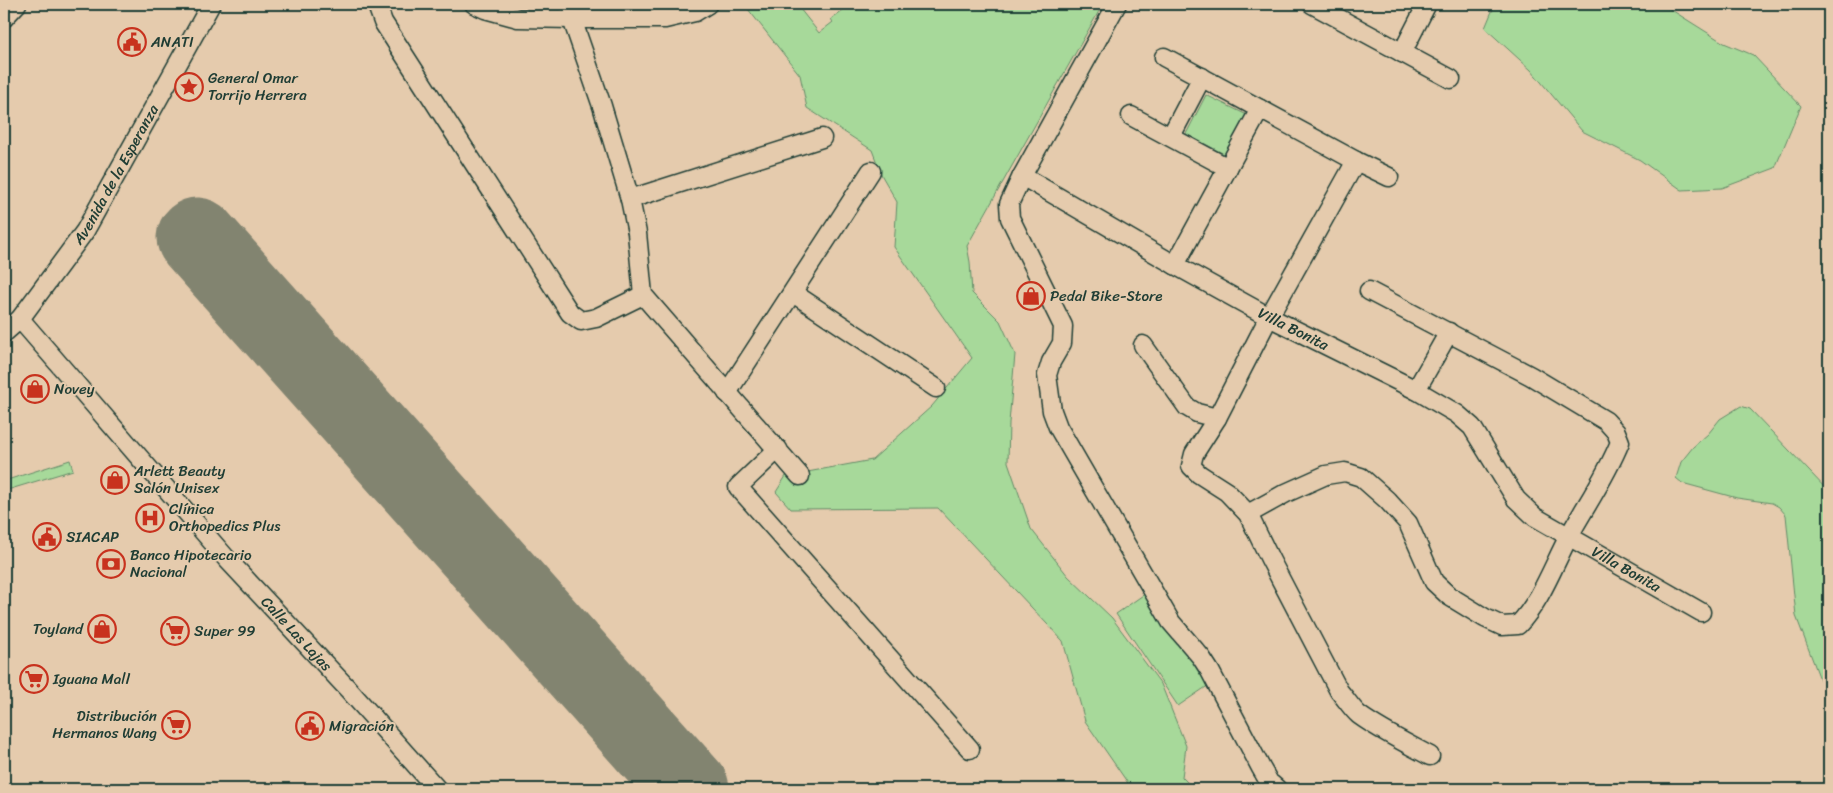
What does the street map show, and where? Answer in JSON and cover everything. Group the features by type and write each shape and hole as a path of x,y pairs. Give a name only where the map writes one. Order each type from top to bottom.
{"street":[{"path":"4,18 17,4"},
{"name":"Avenida de la Esperanza","path":"4,333 20,319 85,231 211,4"},
{"path":"380,4 378,8 383,22 570,313 581,321 596,318 643,295"},
{"path":"474,4 518,18 571,12 665,19 695,12 708,4"},
{"path":"1117,4 1022,176 1009,204 1010,218 1063,326 1062,343 1051,362 1048,375 1052,411 1058,427 1171,622 1201,657 1260,768 1269,782 1277,789"},
{"path":"1312,4 1451,79"},
{"path":"1402,53 1427,4"},
{"path":"571,12 630,199 637,233 643,295 800,476"},
{"path":"1164,57 1389,177"},
{"path":"1171,136 1202,77"},
{"path":"1175,265 1260,109"},
{"path":"1131,116 1228,168"},
{"path":"630,199 822,138"},
{"path":"1356,161 1269,316 1216,418 1194,454 1191,466 1227,492 1248,514 1339,691 1358,714 1430,756"},
{"path":"727,392 871,171"},
{"name":"Villa Bonita","path":"1022,176 1175,265 1269,316 1416,390 1456,414 1472,427 1516,499 1535,517 1701,612"},
{"path":"1248,514 1286,493 1326,475 1345,472 1361,477 1387,500 1408,523 1434,582 1449,596 1485,618 1502,626 1518,625 1529,613 1569,536 1614,457 1620,442 1616,432 1606,421 1531,376 1369,291"},
{"path":"793,293 936,388"},
{"name":"Calle Las Lajas","path":"20,319 226,558 348,689 437,789"},
{"path":"1416,390 1449,332"},
{"path":"1143,345 1187,407 1197,413 1216,418"},
{"path":"778,449 738,487 970,749"}],"green space":[{"path":"744,4 796,4 819,33 833,22 831,19 851,4 1103,4 967,246 972,293 1000,321 1015,354 1009,423 1008,462 1031,529 1068,576 1112,618 1161,684 1186,746 1182,777 1194,789 1132,789 1085,721 1063,641 938,508 791,509 776,492 786,476 872,460 932,406 972,358 894,247 897,202 882,176 872,150 807,108 800,75"},
{"path":"1495,4 1662,4 1724,43 1753,55 1801,106 1775,168 1722,188 1682,190 1640,160 1582,131 1531,70 1485,28"},
{"path":"1206,95 1247,115 1226,155 1186,134"},
{"path":"1741,406 1750,409 1829,492 1829,703 1796,616 1786,515 1779,507 1772,503 1737,498 1682,483 1676,478 1681,462 1693,447 1708,434 1720,419"},
{"path":"70,460 73,470 4,491 4,481"},
{"path":"1146,593 1209,685 1178,706 1116,614"}],"runway":[{"path":"197,238 689,789"}],"place":[{"name":"ANATI","path":"132,42"},
{"name":"General Omar Torrijo Herrera","path":"189,87"},
{"name":"Pedal Bike-Store","path":"1031,296"},
{"name":"Novey","path":"35,389"},
{"name":"Arlett Beauty Salón Unisex","path":"115,480"},
{"name":"Clínica Orthopedics Plus","path":"150,518"},
{"name":"SIACAP","path":"47,537"},
{"name":"Banco Hipotecario Nacional","path":"111,564"},
{"name":"Toyland","path":"102,629"},
{"name":"Super 99","path":"175,631"},
{"name":"Iguana Mall","path":"34,679"},
{"name":"Distribución Hermanos Wang","path":"176,725"},
{"name":"Migración","path":"310,726"}]}
